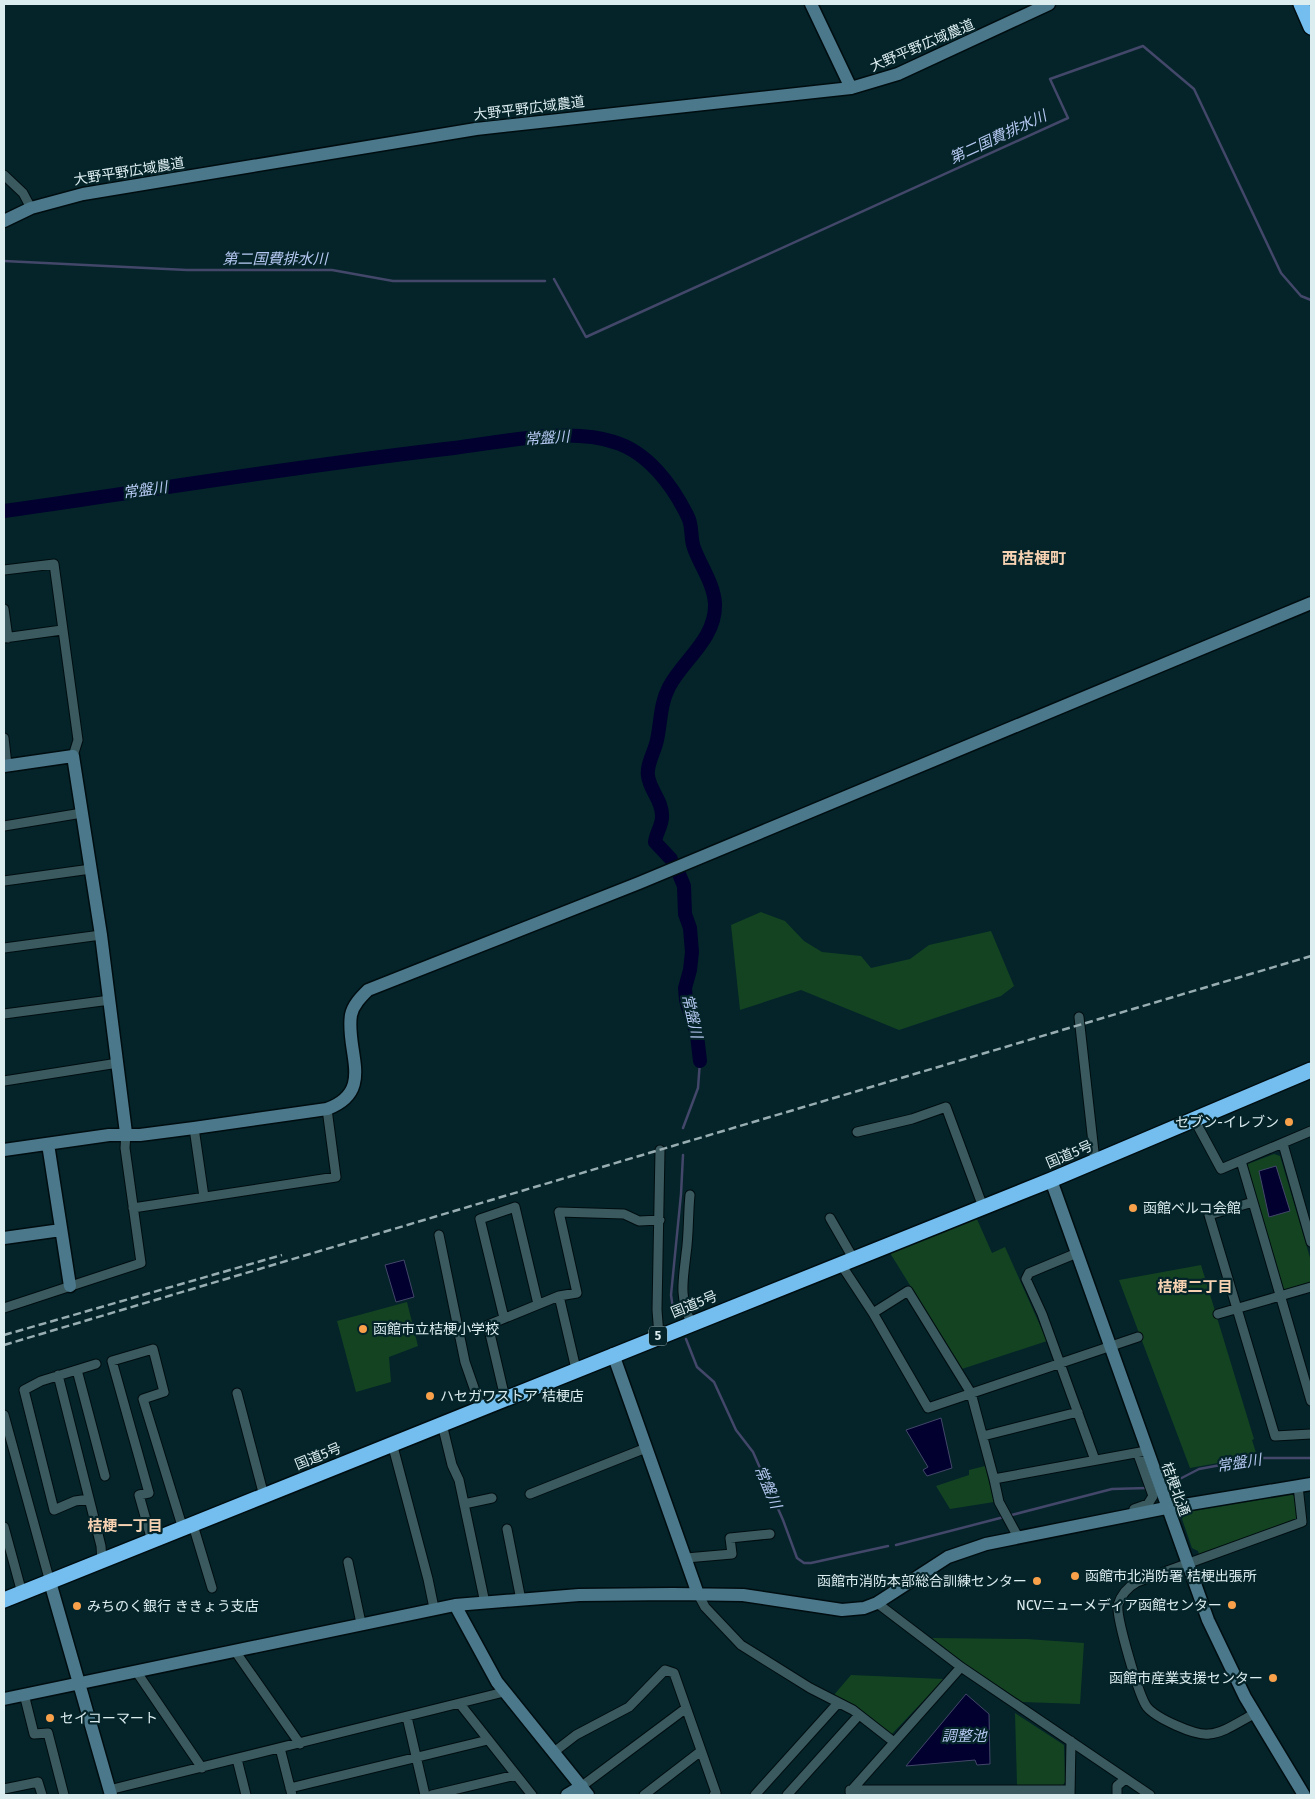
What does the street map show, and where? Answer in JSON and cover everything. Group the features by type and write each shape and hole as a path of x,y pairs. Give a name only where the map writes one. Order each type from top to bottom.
{"highway":[{"path":"1301,4 1311,27"},
{"name":"国道5号","path":"4,1600 612,1354 1050,1180 1311,1072"}],"street":[{"path":"811,4 851,88"},
{"name":"大野平野広域農道","path":"4,221 32,208 82,194 476,129 851,88 898,74 1049,4"},
{"path":"4,175 23,193 32,208"},
{"path":"4,570 54,564 78,740 73,756 110,1000 126,1133 124,1148 141,1263 4,1308"},
{"path":"4,1150 126,1133 140,1134 194,1128 327,1109 338,1105 348,1095 355,1083 356,1068 350,1029 351,1014 356,1003 368,990 639,883 1311,603"},
{"path":"4,609 6,638 62,630"},
{"path":"4,738 6,766 73,756"},
{"path":"4,826 82,813"},
{"path":"4,881 91,868"},
{"path":"4,948 101,935"},
{"path":"4,1014 110,1000"},
{"path":"1079,1018 1095,1160"},
{"path":"4,1080 118,1063"},
{"path":"857,1132 912,1119 946,1107 982,1207"},
{"path":"133,1208 336,1177 327,1109"},
{"path":"1194,1119 1221,1169 1311,1131"},
{"path":"194,1128 204,1197"},
{"path":"48,1144 70,1286"},
{"path":"1283,1144 1311,1242"},
{"path":"659,1336 657,1310 660,1150"},
{"path":"1241,1161 1311,1401"},
{"name":"桔梗北通","path":"1050,1180 1109,1347 1143,1454 1219,1645 1254,1714 1304,1795"},
{"path":"690,1195 687,1253 682,1290 691,1323"},
{"path":"1253,1202 1209,1214 1275,1436 1311,1434"},
{"path":"504,1318 480,1219 515,1207 538,1304"},
{"path":"505,1398 488,1325 559,1296 577,1293 559,1212 624,1214 639,1221 660,1220"},
{"path":"830,1218 847,1260 873,1313 928,1408 1138,1337"},
{"path":"4,1238 61,1230"},
{"path":"439,1235 465,1362 481,1408"},
{"path":"1077,1254 1029,1273 1026,1280 1061,1363 1095,1460"},
{"path":"1218,1314 1311,1287"},
{"path":"873,1313 908,1291 971,1393 999,1502 1017,1535"},
{"path":"559,1296 576,1369"},
{"path":"152,1541 139,1495 149,1492 112,1361 153,1349 164,1392 143,1399 188,1527 212,1588"},
{"path":"612,1354 698,1594 705,1607 741,1645 796,1680 860,1715 894,1742"},
{"path":"89,1499 74,1501 54,1510 24,1390 58,1375 96,1364"},
{"path":"77,1370 105,1476"},
{"path":"58,1375 89,1499 102,1561"},
{"path":"237,1393 264,1496"},
{"path":"983,1436 1078,1412"},
{"path":"4,1415 110,1793 504,1692"},
{"path":"442,1424 464,1504 485,1603"},
{"path":"392,1443 434,1608"},
{"path":"530,1494 646,1448"},
{"path":"4,1699 434,1608 579,1595 698,1594 766,1597 842,1610 864,1608 877,1603 948,1557 1017,1535 1148,1504 1154,1493 1143,1454 1095,1460 994,1479"},
{"path":"1017,1535 1311,1484"},
{"path":"1254,1714 1220,1732 1202,1734 1156,1715 1145,1703 1119,1619 1118,1605 1126,1591 1137,1582 1302,1522 1298,1486"},
{"path":"464,1504 492,1498"},
{"path":"4,1527 6,1541 22,1593"},
{"path":"507,1529 522,1600"},
{"path":"686,1558 732,1554 730,1538 770,1534"},
{"path":"348,1562 361,1624"},
{"path":"877,1603 961,1667 1071,1741 1124,1780 1150,1795"},
{"path":"455,1606 504,1692 585,1791"},
{"path":"234,1651 300,1744"},
{"path":"850,1792 961,1667"},
{"path":"554,1752 576,1735 629,1707 665,1670 674,1673 685,1709 716,1793 714,1795"},
{"path":"136,1672 202,1768"},
{"path":"24,1694 34,1734 48,1733 64,1795"},
{"path":"755,1795 838,1703"},
{"path":"460,1704 532,1795"},
{"path":"567,1795 585,1791 685,1709"},
{"path":"787,1795 860,1715"},
{"path":"407,1717 425,1795"},
{"path":"280,1748 291,1792 488,1740"},
{"path":"850,1792 1070,1793 1071,1741"},
{"path":"644,1795 701,1751"},
{"path":"237,1759 246,1795"},
{"path":"432,1795 516,1775"},
{"path":"1117,1795 1117,1786 1124,1780"},
{"path":"4,1789 38,1782 42,1795"}],"green space":[{"path":"761,912 785,921 804,941 822,952 861,956 871,968 910,959 929,945 991,931 1014,986 1001,996 899,1030 801,990 740,1010 731,925"},
{"path":"1274,1154 1280,1156 1311,1261 1311,1283 1288,1290 1282,1288 1246,1169 1248,1164"},
{"path":"976,1217 992,1253 1005,1247 1047,1341 962,1369 890,1253"},
{"path":"1201,1265 1254,1439 1252,1440 1257,1456 1190,1468 1119,1280"},
{"path":"407,1302 418,1346 389,1357 391,1382 356,1392 337,1321"},
{"path":"985,1466 994,1502 950,1509 936,1486 969,1475 969,1470"},
{"path":"1289,1492 1295,1497 1298,1515 1295,1520 1199,1554 1198,1551 1192,1548 1182,1519 1186,1509"},
{"path":"932,1638 1027,1639 1084,1643 1080,1704 1022,1702 965,1664"},
{"path":"851,1675 944,1679 891,1735 852,1704 833,1696"},
{"path":"1015,1713 1064,1745 1065,1782 1063,1785 1017,1785"}],"water":[{"path":"1276,1166 1290,1211 1269,1217 1259,1171"},
{"path":"404,1260 414,1297 396,1302 385,1265"},
{"path":"941,1418 952,1468 927,1476 923,1470 928,1467 906,1430"},
{"name":"調整池","path":"966,1694 989,1714 990,1764 977,1765 975,1760 906,1766"}],"waterway":[{"name":"第二国費排水川","path":"554,279 586,337 1068,118 1050,79 1143,46 1194,89 1281,273 1301,296 1311,300"},
{"name":"第二国費排水川","path":"4,261 187,270 332,270 393,281 545,281"},
{"name":"常盤川","path":"4,511 341,462 535,437 577,436 596,438 626,447 638,454 658,472 682,505 690,521 693,544 710,583 715,604 714,617 705,639 675,677 666,693 657,740 648,767 649,781 662,811 662,820 655,842 671,859"},
{"name":"常盤川","path":"679,874 684,886 685,914 690,928 692,952 685,988 686,1000 697,1035 700,1061"},
{"name":"常盤川","path":"683,1128 698,1088 700,1061"},
{"name":"常盤川","path":"674,1316 671,1295 683,1155"},
{"name":"常盤川","path":"686,1339 697,1367 714,1382 736,1430 753,1452 783,1520 797,1558 804,1563 811,1563 888,1546"},
{"name":"常盤川","path":"1170,1484 1199,1469 1259,1458 1311,1458"},
{"name":"常盤川","path":"896,1545 1112,1489 1147,1488"}],"railway":[{"path":"4,1345 1311,956"},
{"path":"4,1335 282,1255"}],"place":[{"name":"セブン-イレブン","path":"1289,1122"},
{"name":"函館ベルコ会館","path":"1133,1208"},
{"name":"函館市立桔梗小学校","path":"363,1329"},
{"name":"ハセガワストア 桔梗店","path":"430,1396"},
{"name":"函館市北消防署 桔梗出張所","path":"1075,1576"},
{"name":"函館市消防本部総合訓練センター","path":"1037,1581"},
{"name":"NCVニューメディア函館センター","path":"1232,1605"},
{"name":"みちのく銀行 ききょう支店","path":"77,1606"},
{"name":"函館市産業支援センター","path":"1273,1678"},
{"name":"セイコーマート","path":"50,1718"}],"district":[{"name":"西桔梗町","path":"1034,558"},
{"name":"桔梗二丁目","path":"1195,1287"},
{"name":"桔梗一丁目","path":"125,1526"}]}
